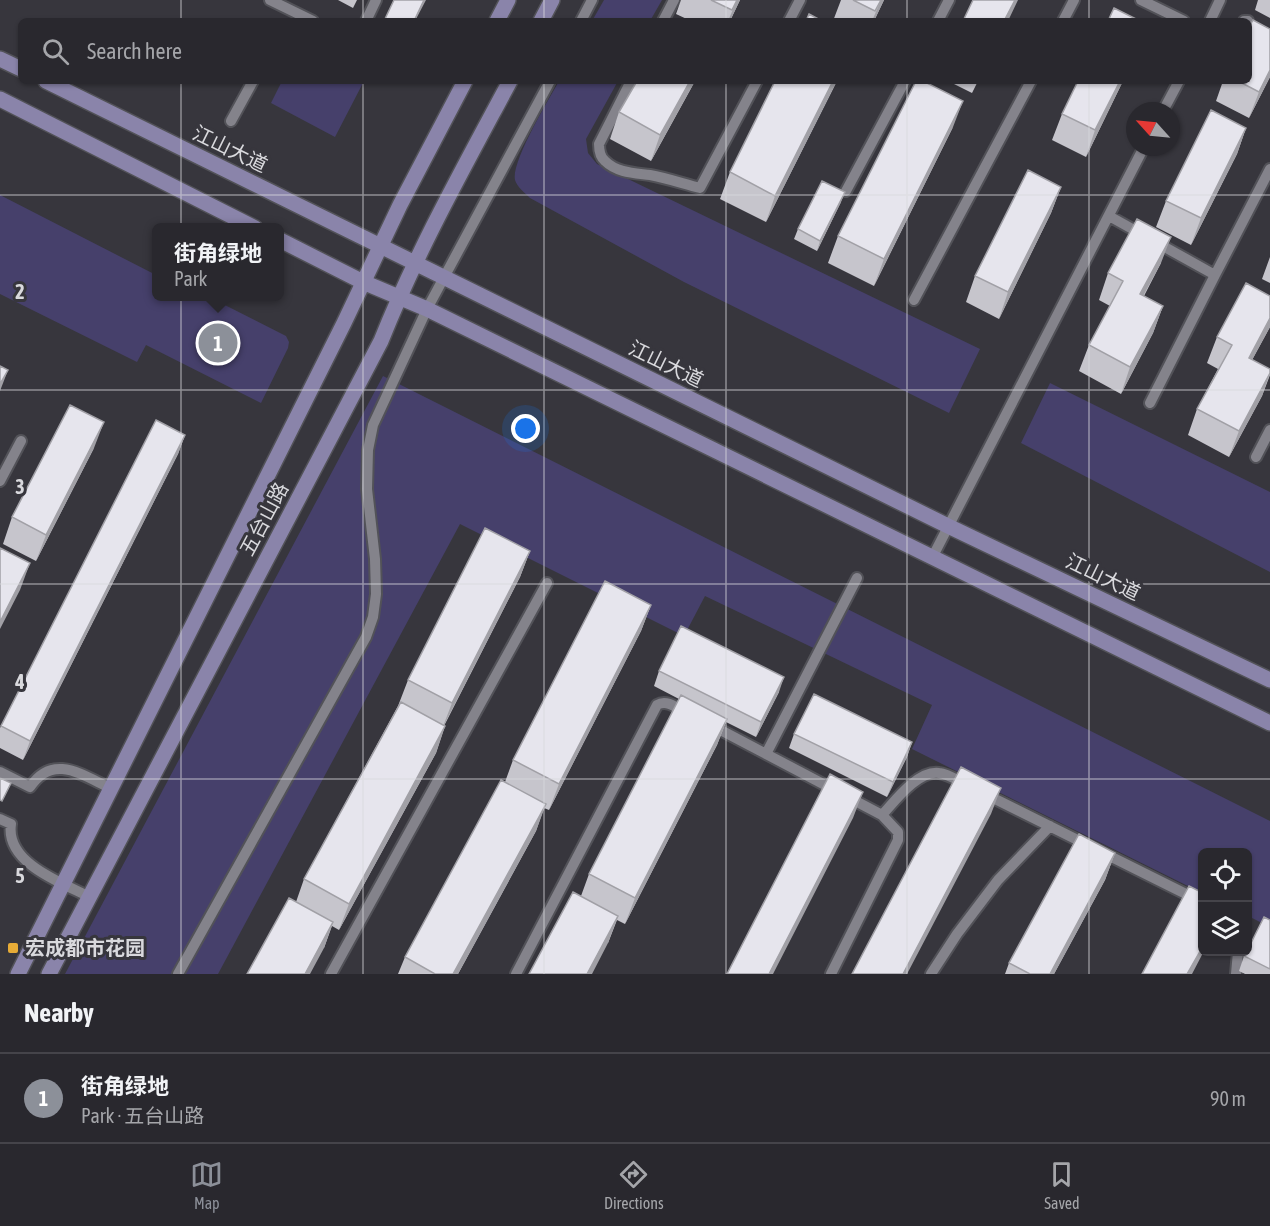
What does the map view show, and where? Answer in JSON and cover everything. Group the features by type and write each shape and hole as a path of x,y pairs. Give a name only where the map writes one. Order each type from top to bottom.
{"main road":[{"path":"499,18 508,0"},
{"path":"543,18 552,0"},
{"path":"0,58 18,67"},
{"name":"江山大道","path":"52,84 948,526 1270,680"},
{"name":"五台山路","path":"18,974 344,323 380,245 463,84"},
{"name":"五台山路","path":"49,974 381,341 398,298 435,223 508,84"},
{"path":"0,99 245,223"},
{"path":"284,242 363,282 427,309 1270,723"}],"lane":[{"path":"270,0 307,18"},
{"path":"367,18 376,0"},
{"path":"583,18 592,0"},
{"path":"665,18 674,0"},
{"path":"791,18 800,0"},
{"path":"940,18 949,0"},
{"path":"1065,18 1074,0"},
{"path":"1140,0 1178,18"},
{"path":"1211,18 1220,0"},
{"path":"286,18 290,10"},
{"path":"1252,23 1260,27"},
{"path":"231,121 251,84"},
{"path":"178,974 366,637 373,617 376,594 375,559 367,489 368,450 373,425 427,309 547,84"},
{"path":"629,84 598,144 605,161 616,168 632,173 650,175 700,188 755,84"},
{"path":"846,191 903,84"},
{"path":"914,300 1029,84"},
{"path":"1168,102 1177,84"},
{"path":"932,558 1139,156"},
{"path":"1150,403 1270,169"},
{"path":"1109,216 1215,275"},
{"path":"1256,458 1270,430"},
{"path":"0,481 21,441"},
{"path":"765,754 857,578"},
{"path":"331,974 547,583"},
{"path":"516,974 657,705 662,703 668,703 882,814 898,832 898,840 831,974"},
{"path":"0,772 30,787 44,771 52,769 71,771 111,788"},
{"path":"882,814 911,784 936,772 1198,900"},
{"path":"0,819 11,824 12,841 23,858 63,884 90,897"},
{"path":"931,974 957,934 998,879 1050,826"},
{"path":"1236,974 1238,956"}],"shaded area":[{"path":"604,0 662,0 652,18 594,18"},
{"path":"280,84 362,84 335,137 271,103"},
{"path":"557,84 616,84 586,139 588,153 597,164 980,349 949,413 684,282 530,198 516,183 515,171 532,130"},
{"path":"0,195 152,273 152,301 217,301 286,336 289,342 288,348 261,403 146,345 137,362 0,294"},
{"path":"383,376 1270,821 1270,927 1252,918 1252,848 1198,848 1198,891 912,749 932,705 705,596 684,636 460,524 218,974 65,974"},
{"path":"1050,383 1270,492 1270,572 1021,443"}],"building":[{"path":"394,0 424,0 415,18 385,18"},
{"path":"711,0 737,0 732,10"},
{"path":"853,0 881,0 875,11"},
{"path":"973,0 1015,0 1006,18 964,18"},
{"path":"1114,8 1134,18 1109,18"},
{"path":"1253,20 1270,29 1270,70 1259,92 1244,84 1252,84"},
{"path":"635,84 688,84 660,135 619,112"},
{"path":"774,84 831,84 775,196 730,172"},
{"path":"914,84 929,84 963,101 884,259 838,236"},
{"path":"1077,84 1118,84 1095,130 1062,114"},
{"path":"1211,110 1246,128 1201,218 1166,201"},
{"path":"1028,170 1061,187 1008,292 975,276"},
{"path":"822,181 845,192 820,241 798,229"},
{"path":"1137,219 1171,237 1140,294 1163,306 1130,367 1089,345 1123,281 1108,273"},
{"path":"1246,283 1270,296 1270,318 1249,358 1270,369 1270,373 1239,431 1197,409 1232,345 1217,337"},
{"path":"0,366 8,370 0,384"},
{"path":"70,405 104,422 46,535 12,517"},
{"path":"156,420 185,435 30,741 1,726"},
{"path":"485,528 530,551 452,703 408,680"},
{"path":"0,548 30,563 0,622"},
{"path":"605,581 651,605 559,784 513,760"},
{"path":"681,626 784,677 761,722 659,671"},
{"path":"814,694 912,742 893,782 794,734"},
{"path":"681,695 727,719 635,898 589,874"},
{"path":"401,702 445,726 349,904 304,879"},
{"path":"961,767 1001,788 903,974 852,974"},
{"path":"830,774 863,792 769,974 727,974"},
{"path":"0,778 11,783 2,801 0,800"},
{"path":"501,780 546,804 453,974 435,974 405,957"},
{"path":"1079,834 1115,853 1050,974 1030,974 1009,963"},
{"path":"1189,886 1198,890 1198,955 1187,974 1142,974"},
{"path":"573,892 618,916 587,974 529,974"},
{"path":"289,898 333,922 305,974 247,974"},
{"path":"1264,917 1270,920 1270,969 1244,956 1252,956 1252,941"}],"place":[{"name":"街角绿地","path":"218,343"},
{"name":"宏成都市花园","path":"13,948"}]}
